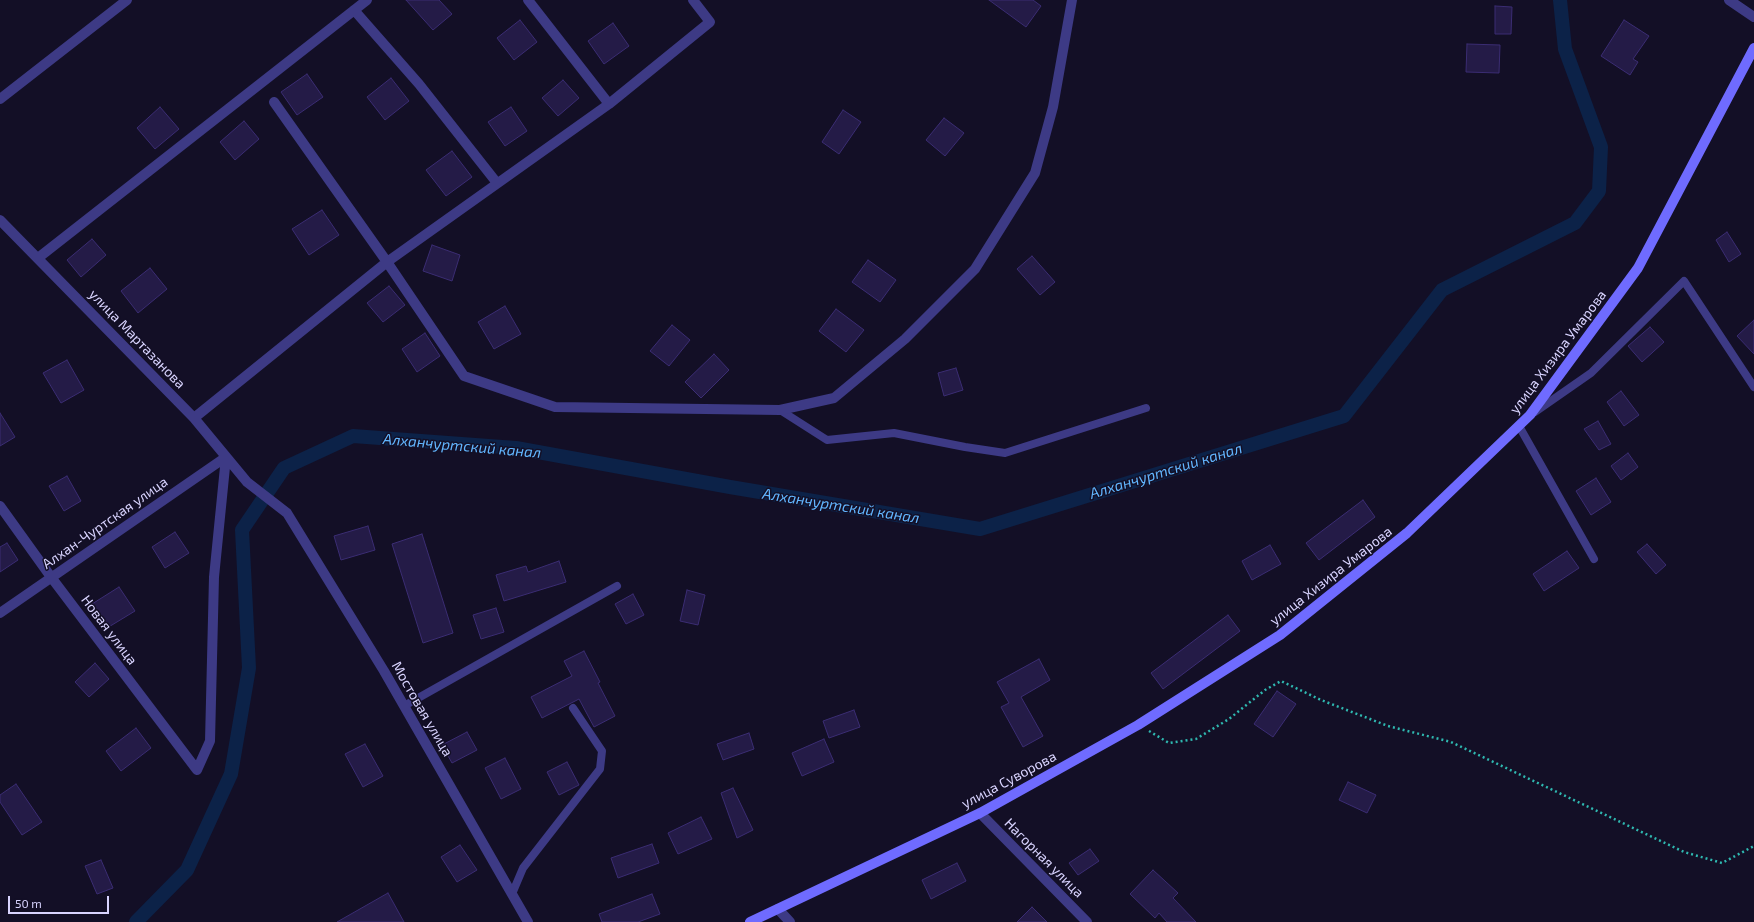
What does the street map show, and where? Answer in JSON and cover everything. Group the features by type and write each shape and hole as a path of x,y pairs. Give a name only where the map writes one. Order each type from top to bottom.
{"main road":[{"name":"улица Хизира Умарова","path":"1270,641 1280,635 1407,533 1530,415 1638,268 1754,48"},
{"name":"улица Суворова","path":"750,922 980,813 1138,725 1270,641"}],"street":[{"path":"0,99 127,0"},
{"path":"38,258 367,0"},
{"path":"528,0 609,104"},
{"path":"194,418 387,262 609,104 710,22 693,0"},
{"path":"274,102 387,262 464,376 555,407 780,410 834,398 905,339 974,269 1035,173 1053,107 1072,0"},
{"path":"1729,0 1754,17"},
{"path":"354,10 419,84 497,183"},
{"name":"улица Мартазанова","path":"0,220 194,418 247,482 287,513"},
{"name":"Алхан-Чуртская улица","path":"0,613 226,457"},
{"name":"Новая улица","path":"0,506 51,577 197,770 210,741 214,577 226,457"},
{"name":"Мостовая улица","path":"287,513 404,706 528,922"},
{"name":"Нагорная улица","path":"980,813 1087,922"},
{"path":"778,909 790,922"}],"lane":[{"path":"1530,415 1591,373 1684,281 1754,387"},
{"path":"780,410 827,440 894,433 1005,453 1146,408"},
{"path":"1519,426 1594,559"},
{"path":"404,706 617,586"},
{"path":"512,894 523,868 600,769 602,751 573,708"}],"path":[{"path":"1138,725 1169,743 1196,739 1229,719 1265,690 1282,681 1321,700 1388,726 1451,742 1684,852 1722,863 1754,846"}],"building":[{"path":"406,0 439,0 452,14 433,30"},
{"path":"989,0 1033,0 1041,6 1026,27"},
{"path":"1495,6 1512,7 1511,34 1495,34"},
{"path":"520,20 537,42 514,60 497,38"},
{"path":"1624,20 1649,36 1633,59 1638,62 1630,75 1601,56"},
{"path":"613,23 629,46 604,64 588,41"},
{"path":"1467,44 1500,45 1499,73 1466,72"},
{"path":"307,74 323,97 297,115 281,92"},
{"path":"391,78 409,101 385,120 367,97"},
{"path":"563,80 579,98 558,116 542,98"},
{"path":"160,107 179,129 155,149 137,128"},
{"path":"511,107 527,131 505,146 488,122"},
{"path":"843,110 861,122 839,154 822,142"},
{"path":"944,118 964,133 945,156 926,140"},
{"path":"244,121 259,139 235,160 220,142"},
{"path":"452,151 472,177 446,196 426,170"},
{"path":"322,210 339,235 309,255 292,229"},
{"path":"1727,232 1741,254 1729,262 1716,240"},
{"path":"92,239 106,255 81,277 67,260"},
{"path":"432,245 460,255 452,281 423,271"},
{"path":"1032,256 1055,282 1040,295 1017,269"},
{"path":"868,260 896,280 880,302 852,282"},
{"path":"150,268 167,289 138,313 121,291"},
{"path":"389,286 405,305 383,322 367,303"},
{"path":"505,306 521,334 494,349 478,322"},
{"path":"836,309 864,330 846,352 819,331"},
{"path":"1754,320 1754,354 1737,336"},
{"path":"672,325 690,340 669,366 650,351"},
{"path":"1650,327 1664,342 1642,362 1628,346"},
{"path":"425,333 440,356 417,372 402,349"},
{"path":"714,354 729,370 701,398 685,382"},
{"path":"67,360 84,390 61,403 43,373"},
{"path":"956,368 963,390 944,396 938,373"},
{"path":"1621,391 1639,415 1624,426 1607,402"},
{"path":"0,413 15,437 0,446"},
{"path":"1598,421 1611,444 1599,450 1584,429"},
{"path":"1628,453 1638,467 1621,480 1611,466"},
{"path":"67,476 81,501 64,511 49,486"},
{"path":"1596,478 1611,502 1591,515 1576,491"},
{"path":"1363,500 1375,517 1319,560 1306,543"},
{"path":"368,526 375,550 341,560 334,536"},
{"path":"175,532 189,553 165,568 152,547"},
{"path":"422,534 453,633 423,643 392,544"},
{"path":"7,543 18,560 0,572 0,547"},
{"path":"1647,544 1666,565 1656,574 1637,552"},
{"path":"1270,545 1281,564 1252,580 1242,561"},
{"path":"1567,551 1579,568 1544,591 1533,574"},
{"path":"559,561 566,582 504,601 496,575 526,566 528,572"},
{"path":"119,587 135,611 107,628 92,604"},
{"path":"687,590 705,595 698,625 680,621"},
{"path":"633,594 644,615 626,624 615,604"},
{"path":"496,608 504,632 481,639 473,615"},
{"path":"1228,615 1240,631 1163,689 1151,673"},
{"path":"584,651 615,716 594,727 579,699 542,718 531,697 572,676 564,661"},
{"path":"1039,659 1050,680 1021,697 1043,736 1023,747 1001,707 1009,703 997,682"},
{"path":"95,663 109,679 89,697 75,682"},
{"path":"1277,691 1296,704 1273,737 1254,724"},
{"path":"854,710 860,727 829,738 823,721"},
{"path":"136,728 151,748 121,771 106,751"},
{"path":"467,732 477,750 452,763 442,745"},
{"path":"749,733 754,749 723,760 717,744"},
{"path":"824,739 834,762 802,776 792,753"},
{"path":"365,744 383,776 363,787 345,754"},
{"path":"505,758 521,789 501,799 485,768"},
{"path":"567,762 579,785 559,795 547,772"},
{"path":"1348,782 1376,795 1367,813 1339,800"},
{"path":"16,784 42,822 22,835 0,802 0,795"},
{"path":"733,788 753,830 737,838 721,793"},
{"path":"701,817 712,839 678,854 668,833"},
{"path":"652,844 659,863 618,878 611,858"},
{"path":"460,845 477,870 457,882 441,857"},
{"path":"1090,849 1099,861 1078,875 1069,863"},
{"path":"101,860 113,888 97,894 85,866"},
{"path":"957,863 966,881 931,899 922,880"},
{"path":"1153,870 1178,893 1173,898 1196,922 1167,922 1159,913 1155,918 1130,894"},
{"path":"388,893 404,922 337,922"},
{"path":"652,894 660,914 638,922 602,922 599,914"},
{"path":"1032,907 1047,922 1017,922"}],"waterway":[{"name":"Алханчуртский канал","path":"136,922 187,870 231,774 249,668 242,530 284,468 353,436 516,448 730,487 980,529 1344,416 1442,290 1575,223 1599,191 1601,147 1565,49 1560,0"}]}
